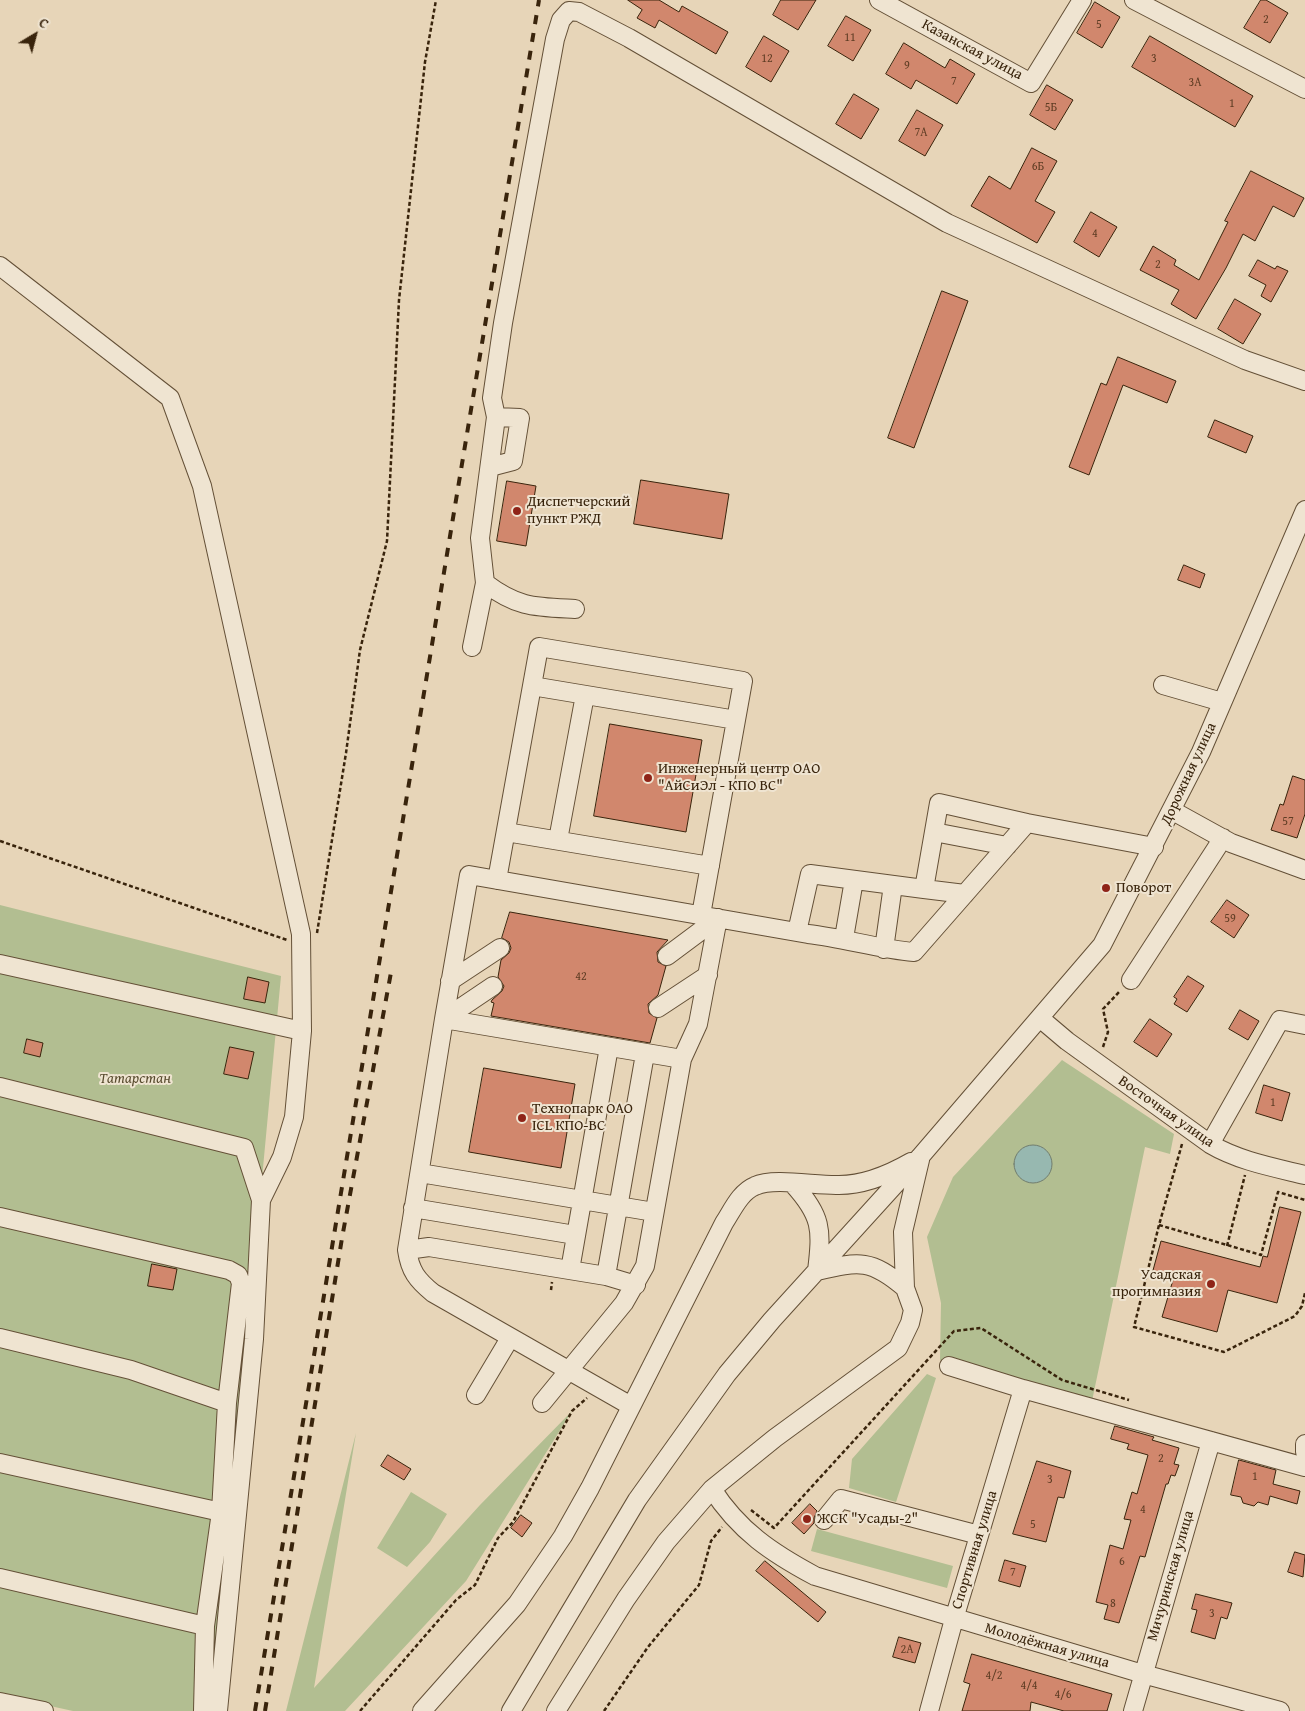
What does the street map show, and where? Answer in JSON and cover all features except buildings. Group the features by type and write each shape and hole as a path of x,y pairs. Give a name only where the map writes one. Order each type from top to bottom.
{"street":[{"name":"Казанская улица","path":"879,0 1032,83 1082,0"},
{"path":"1134,0 1305,89"},
{"path":"472,647 485,584 480,538 496,417 492,398 503,323 555,40 561,20 569,12 580,6 629,38 947,223 1245,360 1305,381"},
{"path":"0,266 170,398 202,486 301,934 302,1031 294,1117 282,1157 261,1200"},
{"path":"490,468 513,460 520,418 496,417"},
{"name":"Дорожная улица","path":"511,1711 636,1500 727,1374 772,1320 920,1158 1041,1019 1102,945 1173,811 1222,702 1298,546 1305,510"},
{"path":"485,584 506,599 534,607 575,608"},
{"path":"497,880 538,648 743,681 701,915"},
{"path":"532,686 736,720"},
{"path":"1163,686 1222,702"},
{"path":"558,840 585,695"},
{"path":"924,889 939,803 1027,823 1154,847"},
{"path":"1173,811 1223,838 1305,870"},
{"path":"630,1406 433,1293 414,1274 407,1250 469,875 797,932 844,938 884,949 914,952 1027,823"},
{"path":"506,832 710,866"},
{"path":"934,832 1007,846"},
{"path":"1130,980 1223,838"},
{"path":"797,932 810,874 965,894"},
{"path":"844,938 854,880"},
{"path":"884,949 893,885"},
{"path":"667,956 718,918"},
{"path":"542,1404 624,1303 636,1285 645,1266 682,1059 698,1024 718,918"},
{"path":"450,981 500,948"},
{"path":"0,964 302,1031"},
{"path":"658,1008 708,975"},
{"path":"444,1019 493,986"},
{"path":"444,1019 682,1059"},
{"name":"Восточная улица","path":"1041,1019 1097,1063 1210,1144 1227,1154 1248,1161 1305,1174"},
{"path":"1210,1144 1280,1020 1305,1025"},
{"path":"570,1270 609,1047"},
{"path":"606,1276 645,1054"},
{"path":"0,1087 244,1148 261,1200 254,1339 218,1711"},
{"path":"422,1711 517,1604 545,1565 590,1488 724,1224 743,1194 754,1186 770,1182 840,1186 894,1172 920,1158"},
{"path":"556,1711 626,1599 666,1542 712,1488 775,1438 898,1348 910,1323 913,1310 906,1288 903,1232 920,1158"},
{"path":"420,1173 582,1198 654,1212"},
{"path":"793,1184 811,1203 818,1218 820,1246 817,1271 848,1264 868,1264 888,1274 906,1288"},
{"path":"413,1208 575,1235"},
{"path":"0,1217 229,1270 238,1275 241,1283 227,1403 220,1512 205,1626 203,1711"},
{"path":"407,1250 429,1247 606,1276 636,1285"},
{"path":"0,1338 132,1370 227,1403"},
{"path":"476,1395 510,1338"},
{"path":"949,1366 1022,1389 1305,1466"},
{"name":"Спортивная улица","path":"929,1711 954,1619 1022,1389"},
{"name":"Мичуринская улица","path":"1134,1711 1211,1441"},
{"path":"1305,1444 1305,1452"},
{"path":"0,1463 220,1512"},
{"name":"Молодёжная улица","path":"712,1488 732,1516 775,1554 815,1576 1143,1674 1280,1711"},
{"path":"824,1520 842,1499 979,1535"},
{"path":"0,1578 205,1626"},
{"path":"0,1702 44,1711"}],"path":[{"path":"317,935 346,753 360,650 387,542 400,300 425,62 436,0"},
{"path":"0,840 301,945"},
{"path":"1097,1063 1108,1032 1103,1009 1130,980"},
{"path":"1188,1128 1159,1226 1134,1327 1224,1352 1295,1316 1302,1306 1305,1293"},
{"path":"1227,1246 1248,1161"},
{"path":"1159,1226 1261,1255 1278,1192 1305,1200"},
{"path":"774,1528 954,1332 981,1328 1062,1380 1137,1402"},
{"path":"360,1711 456,1600 475,1585 498,1538 513,1522 572,1411 599,1388"},
{"path":"604,1711 648,1647 699,1585 711,1541 732,1516"}],"green space":[{"name":"Татарстан","path":"0,905 281,976 212,1711 73,1711 0,1695"},
{"path":"1062,1060 1174,1134 1170,1154 1145,1147 1092,1401 940,1360 941,1303 927,1237 953,1177"},
{"path":"927,1374 936,1378 896,1502 849,1488 852,1459"},
{"path":"572,1411 466,1581 345,1711 286,1711 356,1433 314,1688 480,1505"},
{"path":"411,1492 447,1514 430,1542 407,1567 377,1548"},
{"path":"817,1529 953,1566 947,1588 811,1551"}],"water":[{"path":"1033,1145 1046,1151 1052,1164 1046,1177 1033,1183 1020,1177 1014,1164 1020,1151"}],"railway":[{"path":"255,1711 539,0"},
{"path":"265,1711 342,1238 392,967"}],"place":[{"name":"Диспетчерский пункт РЖД","path":"517,511"},
{"name":"Инженерный центр ОАО \"АйСиЭл - КПО ВС\"","path":"648,778"},
{"name":"Поворот","path":"1106,888"},
{"name":"Технопарк OAO ICL КПО-ВС","path":"522,1118"},
{"name":"Усадская прогимназия","path":"1211,1284"},
{"name":"ЖСК \"Усады-2\"","path":"807,1519"}]}
